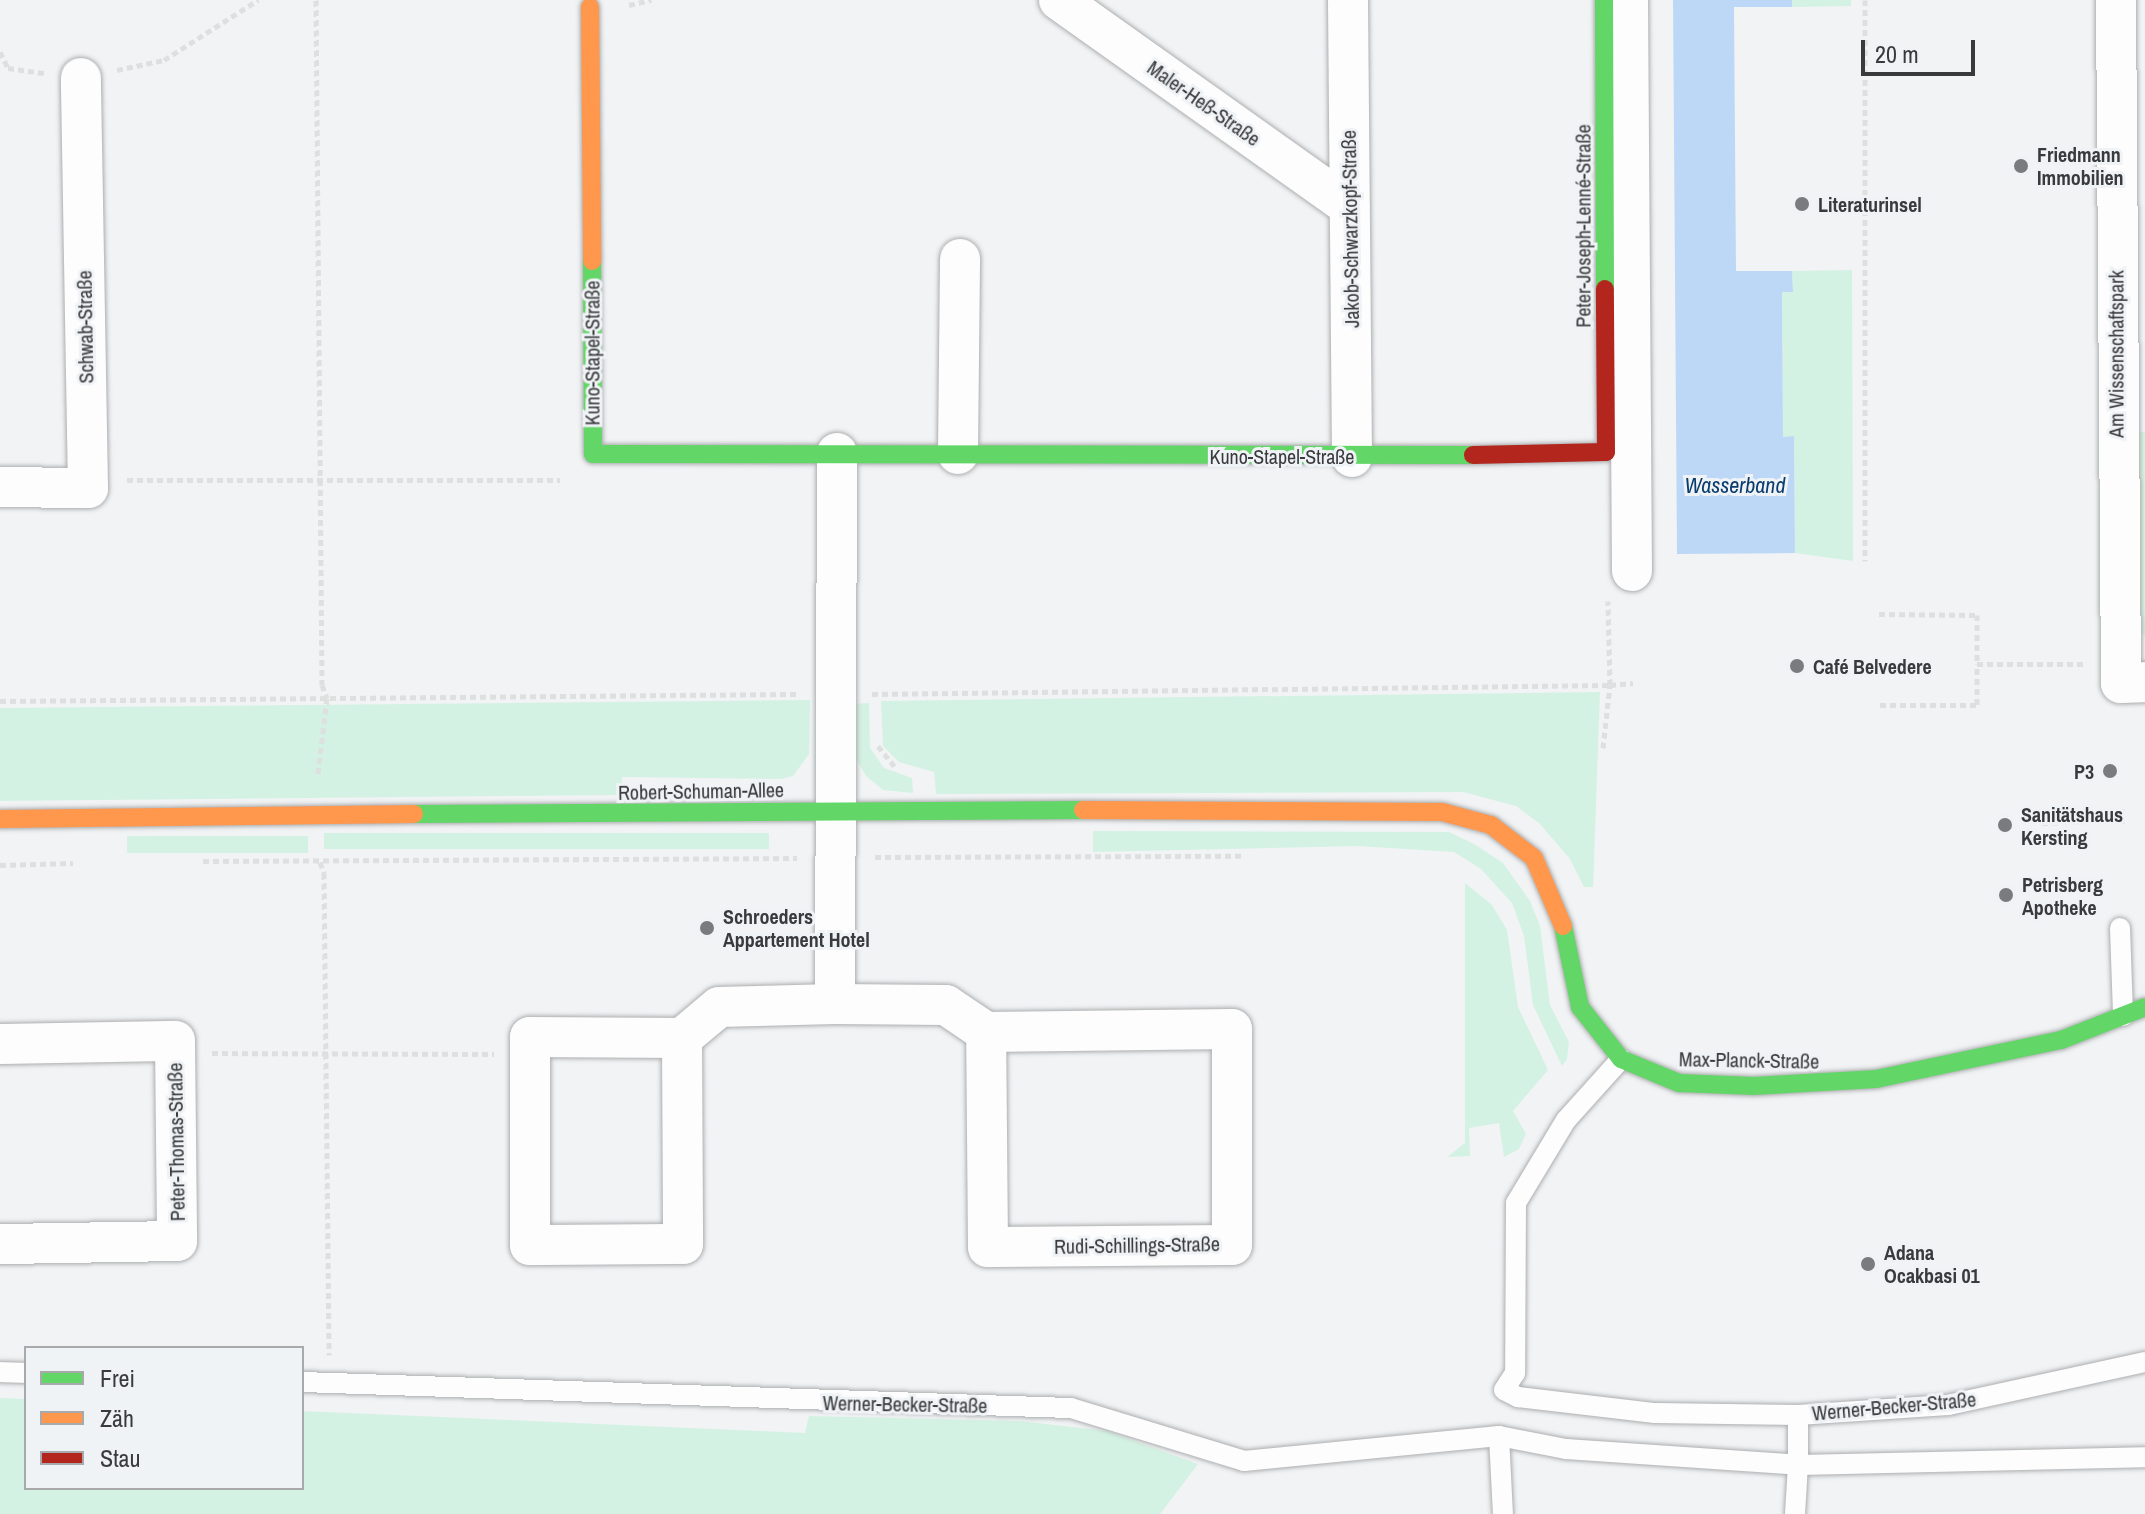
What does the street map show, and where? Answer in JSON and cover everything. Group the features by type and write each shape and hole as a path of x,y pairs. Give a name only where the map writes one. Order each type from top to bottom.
{"street":[{"name":"Maler-Heß-Straße","path":"1059,0 1349,206"},
{"name":"Jakob-Schwarzkopf-Straße","path":"1348,0 1352,457"},
{"name":"Peter-Joseph-Lenné-Straße","path":"1604,0 1606,452"},
{"path":"1620,583 1628,0"},
{"name":"Am Wissenschaftspark","path":"2116,0 2133,673"},
{"name":"Kuno-Stapel-Straße","path":"590,7 593,454 1352,457 1606,452"},
{"name":"Schwab-Straße","path":"81,78 88,488"},
{"path":"958,454 960,259"},
{"path":"835,1004 838,857 837,453"},
{"path":"0,487 88,488"},
{"name":"Robert-Schuman-Allee","path":"0,819 837,809 1402,810"},
{"name":"Max-Planck-Straße","path":"1402,810 1477,819 1504,833 1534,858 1559,907 1580,1007 1621,1059 1679,1083 1823,1084 1966,1064 2061,1040 2145,1007"},
{"path":"682,1038 683,1244 530,1245 530,1037 682,1038 719,1007 835,1004 946,1005 986,1032"},
{"name":"Rudi-Schillings-Straße","path":"1232,1029 1232,1245 988,1247 986,1032 1232,1029"},
{"name":"Peter-Thomas-Straße","path":"0,1044 175,1041 177,1241 0,1244"}],"lane":[{"path":"2120,928 2123,1016"},
{"path":"1621,1059 1566,1120 1516,1203 1515,1373 1504,1390 1518,1397 1655,1413 1798,1415"},
{"name":"Werner-Becker-Straße","path":"304,1382 1071,1408 1244,1461 1499,1436 1566,1449 1798,1465 1798,1415 1948,1405 2145,1362"},
{"path":"0,1372 24,1373"},
{"path":"1499,1436 1503,1514"},
{"path":"1795,1514 1798,1465 2145,1457"}],"path":[{"path":"0,52 8,68 81,78 164,60 258,0"},
{"path":"316,0 322,685 327,698 313,816 320,863 329,1383"},
{"path":"1865,0 1865,561"},
{"path":"88,488 102,490 121,480 570,480 593,454"},
{"path":"1603,748 1620,583"},
{"path":"1879,614 1977,615 1977,705 1880,705"},
{"path":"1977,664 2133,673"},
{"path":"0,701 1633,683"},
{"path":"2042,823 2122,822 2122,808"},
{"path":"188,861 320,863 1252,856"},
{"path":"0,865 80,863"},
{"path":"175,1053 530,1055"}],"green space":[{"path":"1792,0 1851,0 1851,6 1792,7"},
{"path":"1852,270 1853,561 1795,553 1794,437 1783,437 1782,291 1793,292 1792,271"},
{"path":"2133,432 2145,432 2145,637 2136,626"},
{"path":"1600,692 1593,887 1584,887 1570,859 1539,823 1516,806 1463,792 936,794 934,772 899,762 883,746 881,701"},
{"path":"810,700 809,754 793,776 781,779 622,777 622,795 0,801 0,708"},
{"path":"869,703 870,748 884,768 912,778 913,793 883,790 866,776 854,755 853,704"},
{"path":"1093,831 1449,832 1474,844 1503,863 1530,901 1540,926 1550,1005 1569,1042 1567,1059 1562,1066 1533,1005 1524,936 1512,903 1481,869 1454,852 1357,846 1093,852"},
{"path":"324,833 769,833 769,849 324,849"},
{"path":"127,836 308,836 308,853 127,853"},
{"path":"1465,883 1492,905 1507,930 1518,1007 1548,1070 1513,1111 1526,1134 1519,1149 1504,1157 1499,1123 1469,1128 1470,1156 1447,1157 1465,1143"},
{"path":"0,1398 24,1399 24,1490 304,1490 304,1411 805,1433 809,1416 1020,1421 1107,1431 1198,1464 1160,1514 0,1514"}],"water":[{"name":"Wasserband","path":"1673,0 1792,0 1792,7 1734,7 1736,271 1792,271 1793,292 1782,292 1783,437 1794,436 1795,553 1677,554"}],"traffic: fast":[{"path":"1604,0 1605,289"},
{"path":"592,261 593,454 1473,455"},
{"path":"414,814 1083,810"},
{"path":"1563,926 1580,1007 1621,1059 1679,1083 1754,1086 1876,1079 2061,1040 2145,1007"}],"traffic: slow":[{"path":"590,7 592,261"},
{"path":"1083,810 1442,812 1491,825 1534,858 1563,926"},
{"path":"0,819 414,814"}],"traffic: jam":[{"path":"1473,455 1606,452 1605,289"}],"place":[{"name":"Friedmann Immobilien","path":"2021,166"},
{"name":"Literaturinsel","path":"1802,204"},
{"name":"Café Belvedere","path":"1797,666"},
{"name":"P3","path":"2110,771"},
{"name":"Sanitätshaus Kersting","path":"2005,825"},
{"name":"Petrisberg Apotheke","path":"2006,895"},
{"name":"Schroeders Appartement Hotel","path":"707,928"},
{"name":"Adana Ocakbasi 01","path":"1868,1264"}]}
